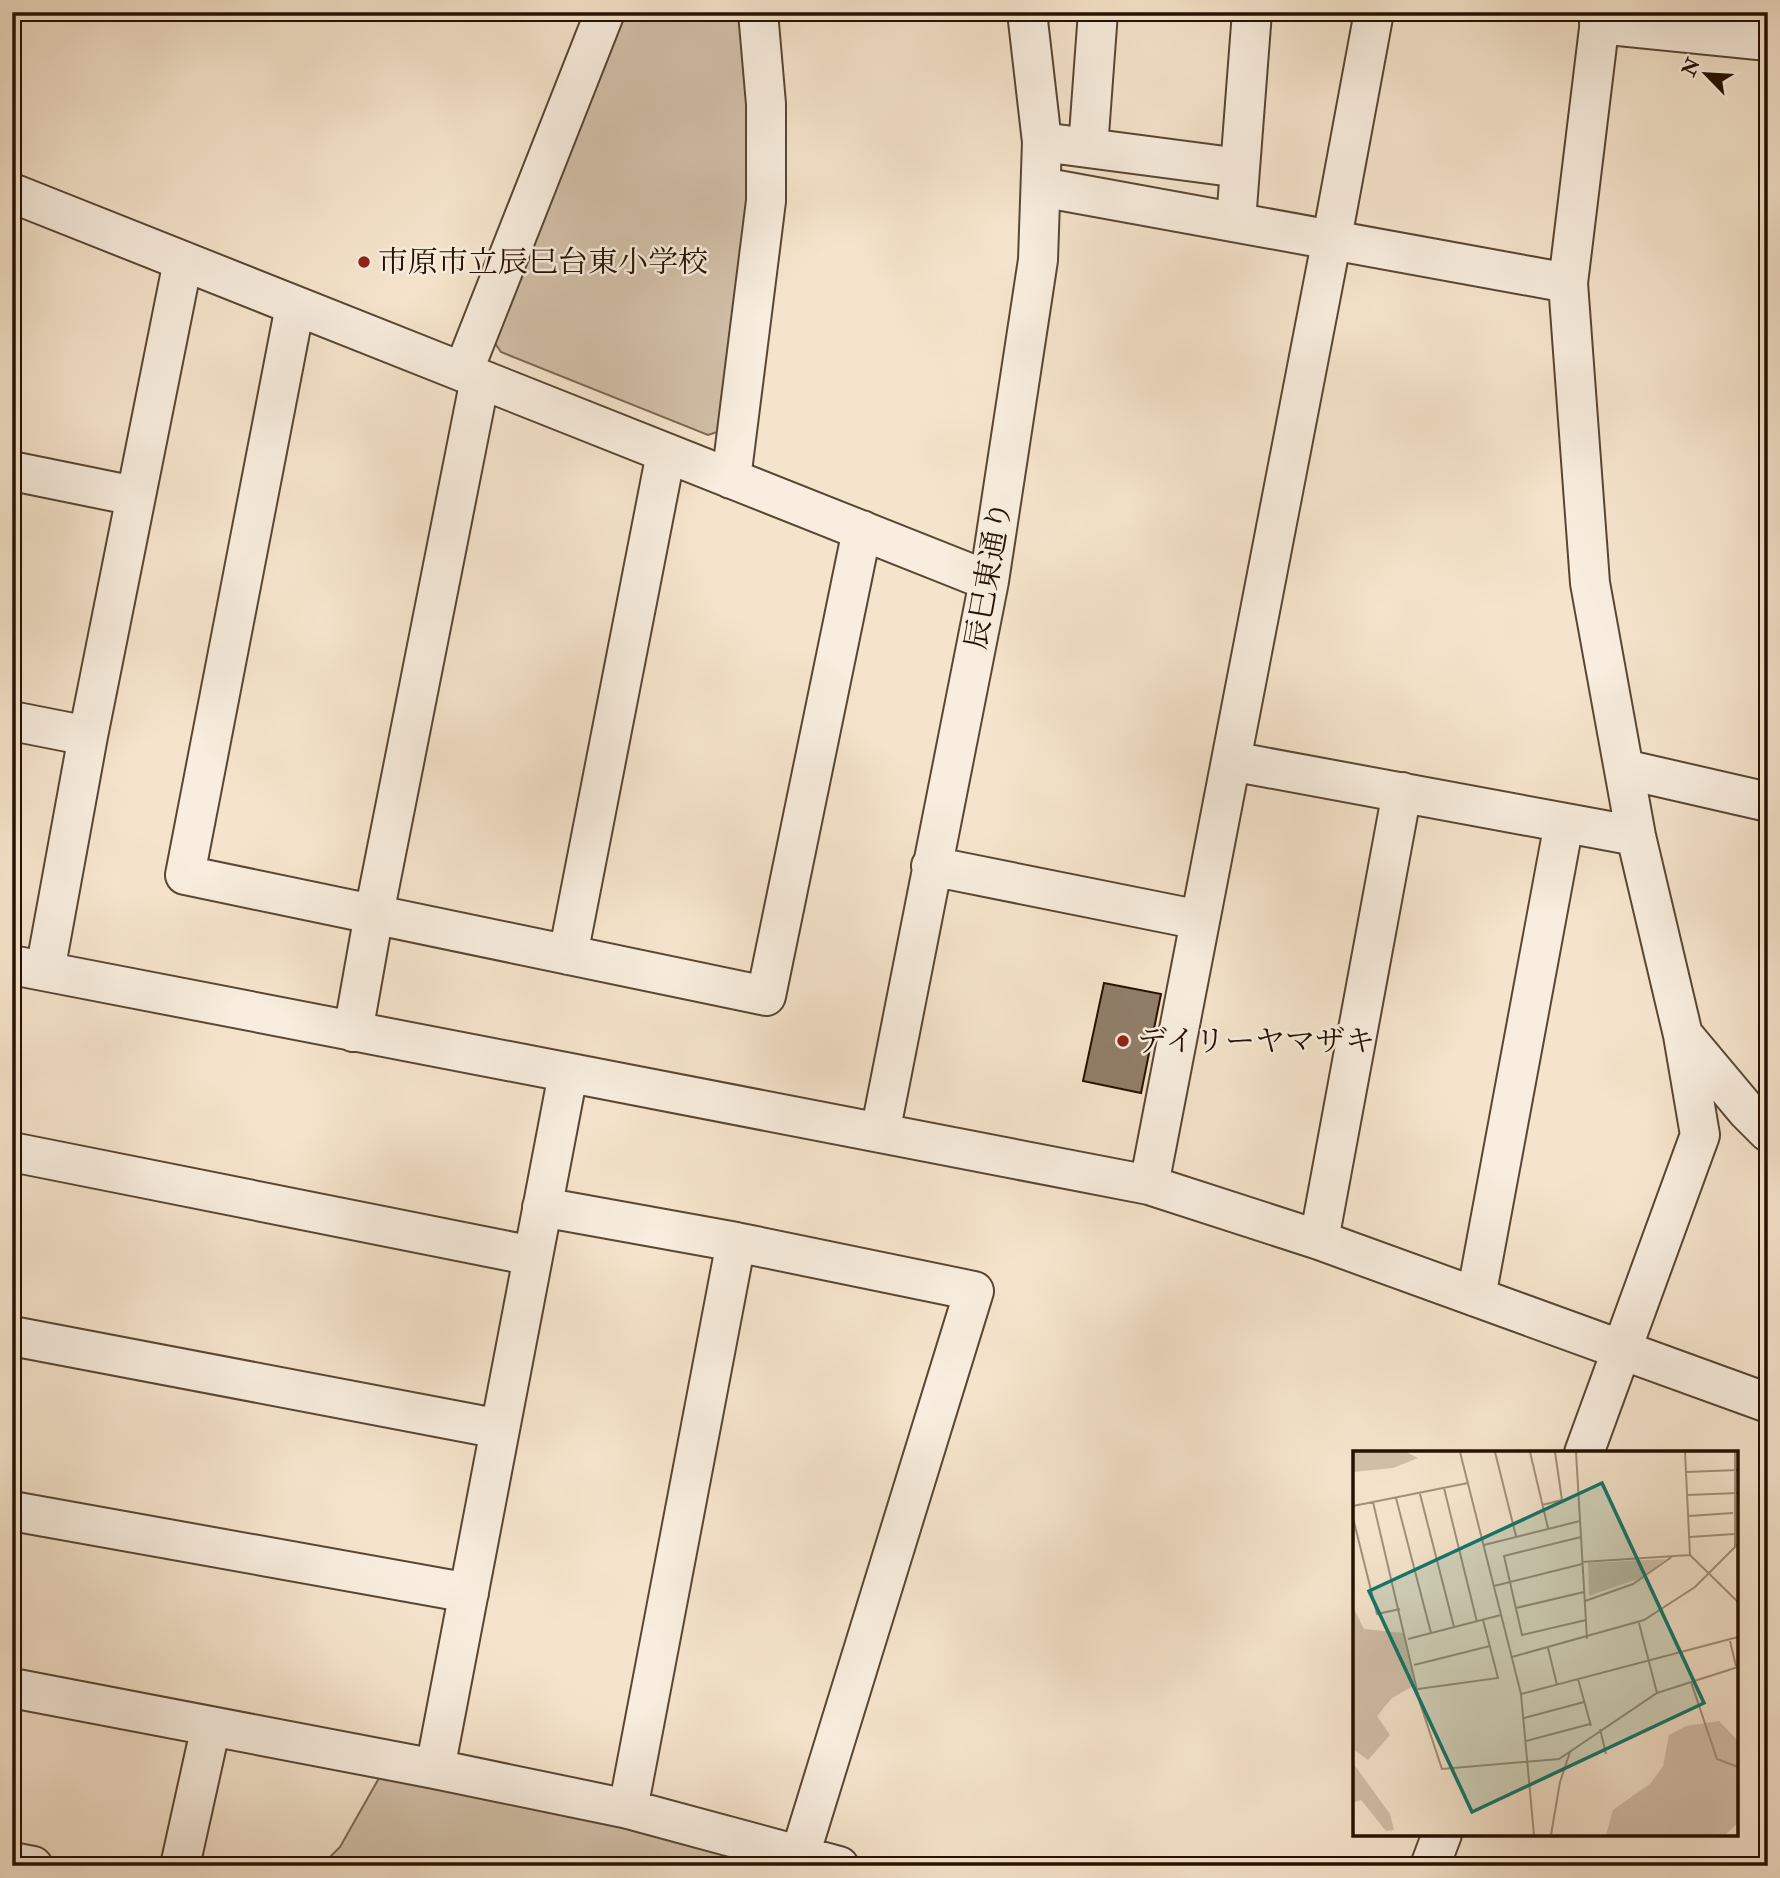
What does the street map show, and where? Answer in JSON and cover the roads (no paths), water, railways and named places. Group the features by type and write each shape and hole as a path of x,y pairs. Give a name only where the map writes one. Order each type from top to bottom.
{"street":[{"path":"353,1032 472,376 605,12"},
{"path":"731,479 766,201 766,104 758,12"},
{"name":"辰巳東通り","path":"880,1133 989,581 1038,260 1041,142 1027,12"},
{"path":"1088,148 1098,12"},
{"path":"1236,221 1252,12"},
{"path":"1149,1185 1374,12"},
{"path":"1585,1451 1700,1135 1684,1035 1636,836 1590,583 1567,283 1600,18 1768,41"},
{"path":"1041,142 1240,168"},
{"path":"1041,187 1567,283"},
{"path":"12,193 989,581"},
{"path":"183,261 88,736 29,968 1149,1185 1319,1240 1768,1403"},
{"path":"295,306 185,875 766,996 862,530"},
{"path":"568,955 666,453"},
{"path":"12,471 135,496"},
{"path":"12,721 88,736"},
{"path":"1231,761 1636,836"},
{"path":"1624,769 1768,802"},
{"path":"1319,1240 1402,792"},
{"path":"1476,1297 1564,822"},
{"path":"931,866 1200,920"},
{"path":"1684,1035 1747,1111 1768,1132"},
{"path":"435,1769 568,1074"},
{"path":"12,1152 533,1256"},
{"path":"542,1206 736,1242 974,1291 800,1855"},
{"path":"628,1809 736,1242"},
{"path":"12,1336 500,1429"},
{"path":"12,1511 469,1593"},
{"path":"12,1688 628,1809 839,1866"},
{"path":"180,1866 211,1726"},
{"path":"1430,1866 1441,1836"},
{"path":"12,1862 33,1866"}],"place":[{"name":"市原市立辰巳台東小学校","path":"364,262"},
{"name":"デイリーヤマザキ","path":"1123,1041"}]}
